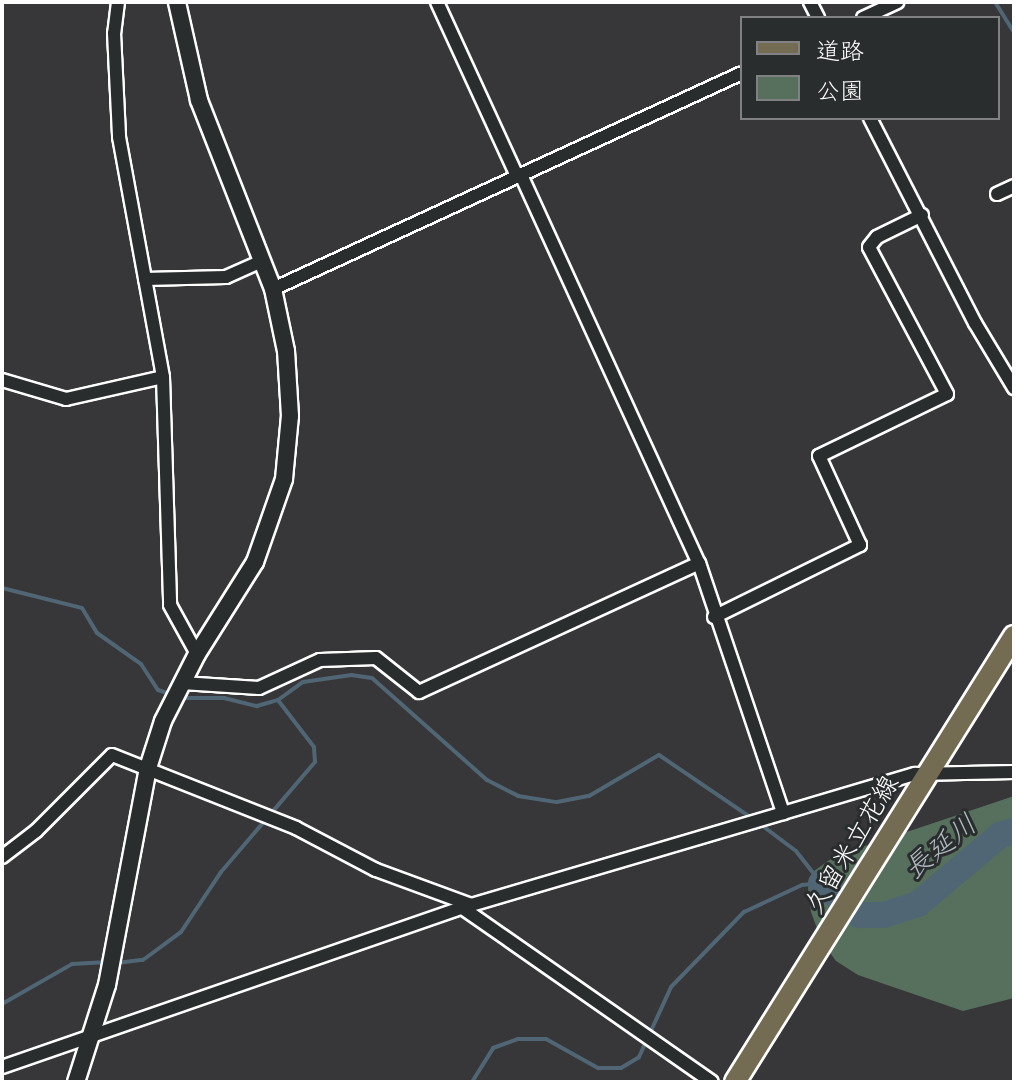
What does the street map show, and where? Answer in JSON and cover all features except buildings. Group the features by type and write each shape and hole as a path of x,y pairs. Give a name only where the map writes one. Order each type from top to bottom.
{"main road":[{"name":"久留米立花線","path":"735,1082 922,778 1014,636"}],"street":[{"path":"118,2 114,33 119,137 163,377 170,605 197,654"},
{"path":"76,1082 88,1036 107,985 128,896 148,768 171,705 197,654 255,562 284,479 290,416 286,351 273,289 199,100 177,2"},
{"path":"437,2 699,563 714,617 783,813"},
{"path":"867,16 898,2"},
{"path":"273,289 740,74"},
{"path":"871,120 975,323 1014,388"},
{"path":"997,194 1014,186"},
{"path":"714,617 860,545 819,456 947,394 869,247 877,237 922,215"},
{"path":"145,279 226,277 262,261"},
{"path":"2,380 66,399 163,377"},
{"path":"181,685 259,688 320,660 376,658 419,692 699,563"},
{"path":"2,857 36,831 112,755 296,828 376,870 467,907 712,1082"},
{"path":"2,1067 467,907 915,774 922,778 1014,772"}],"green space":[{"path":"1014,796 1014,998 963,1011 858,975 836,961 822,942 811,912 808,888 814,871 835,856"}],"waterway":[{"path":"995,2 1014,33"},
{"path":"2,588 82,608 97,633 141,664 158,690 170,694"},
{"path":"182,698 224,698 257,706 278,700 303,682 351,675 372,678 487,780 518,796 557,802 589,796 659,755 753,819"},
{"path":"117,963 143,960 181,932 221,872 315,762 314,747 278,700"},
{"path":"760,824 796,851 821,883"},
{"name":"長延川","path":"821,883 859,915 884,915 918,904 1000,835 1014,831"},
{"path":"472,1082 493,1048 518,1039 546,1039 598,1068 621,1068 639,1057 671,987 744,912 802,885 821,883"},
{"path":"2,1004 72,964 108,962"}]}
